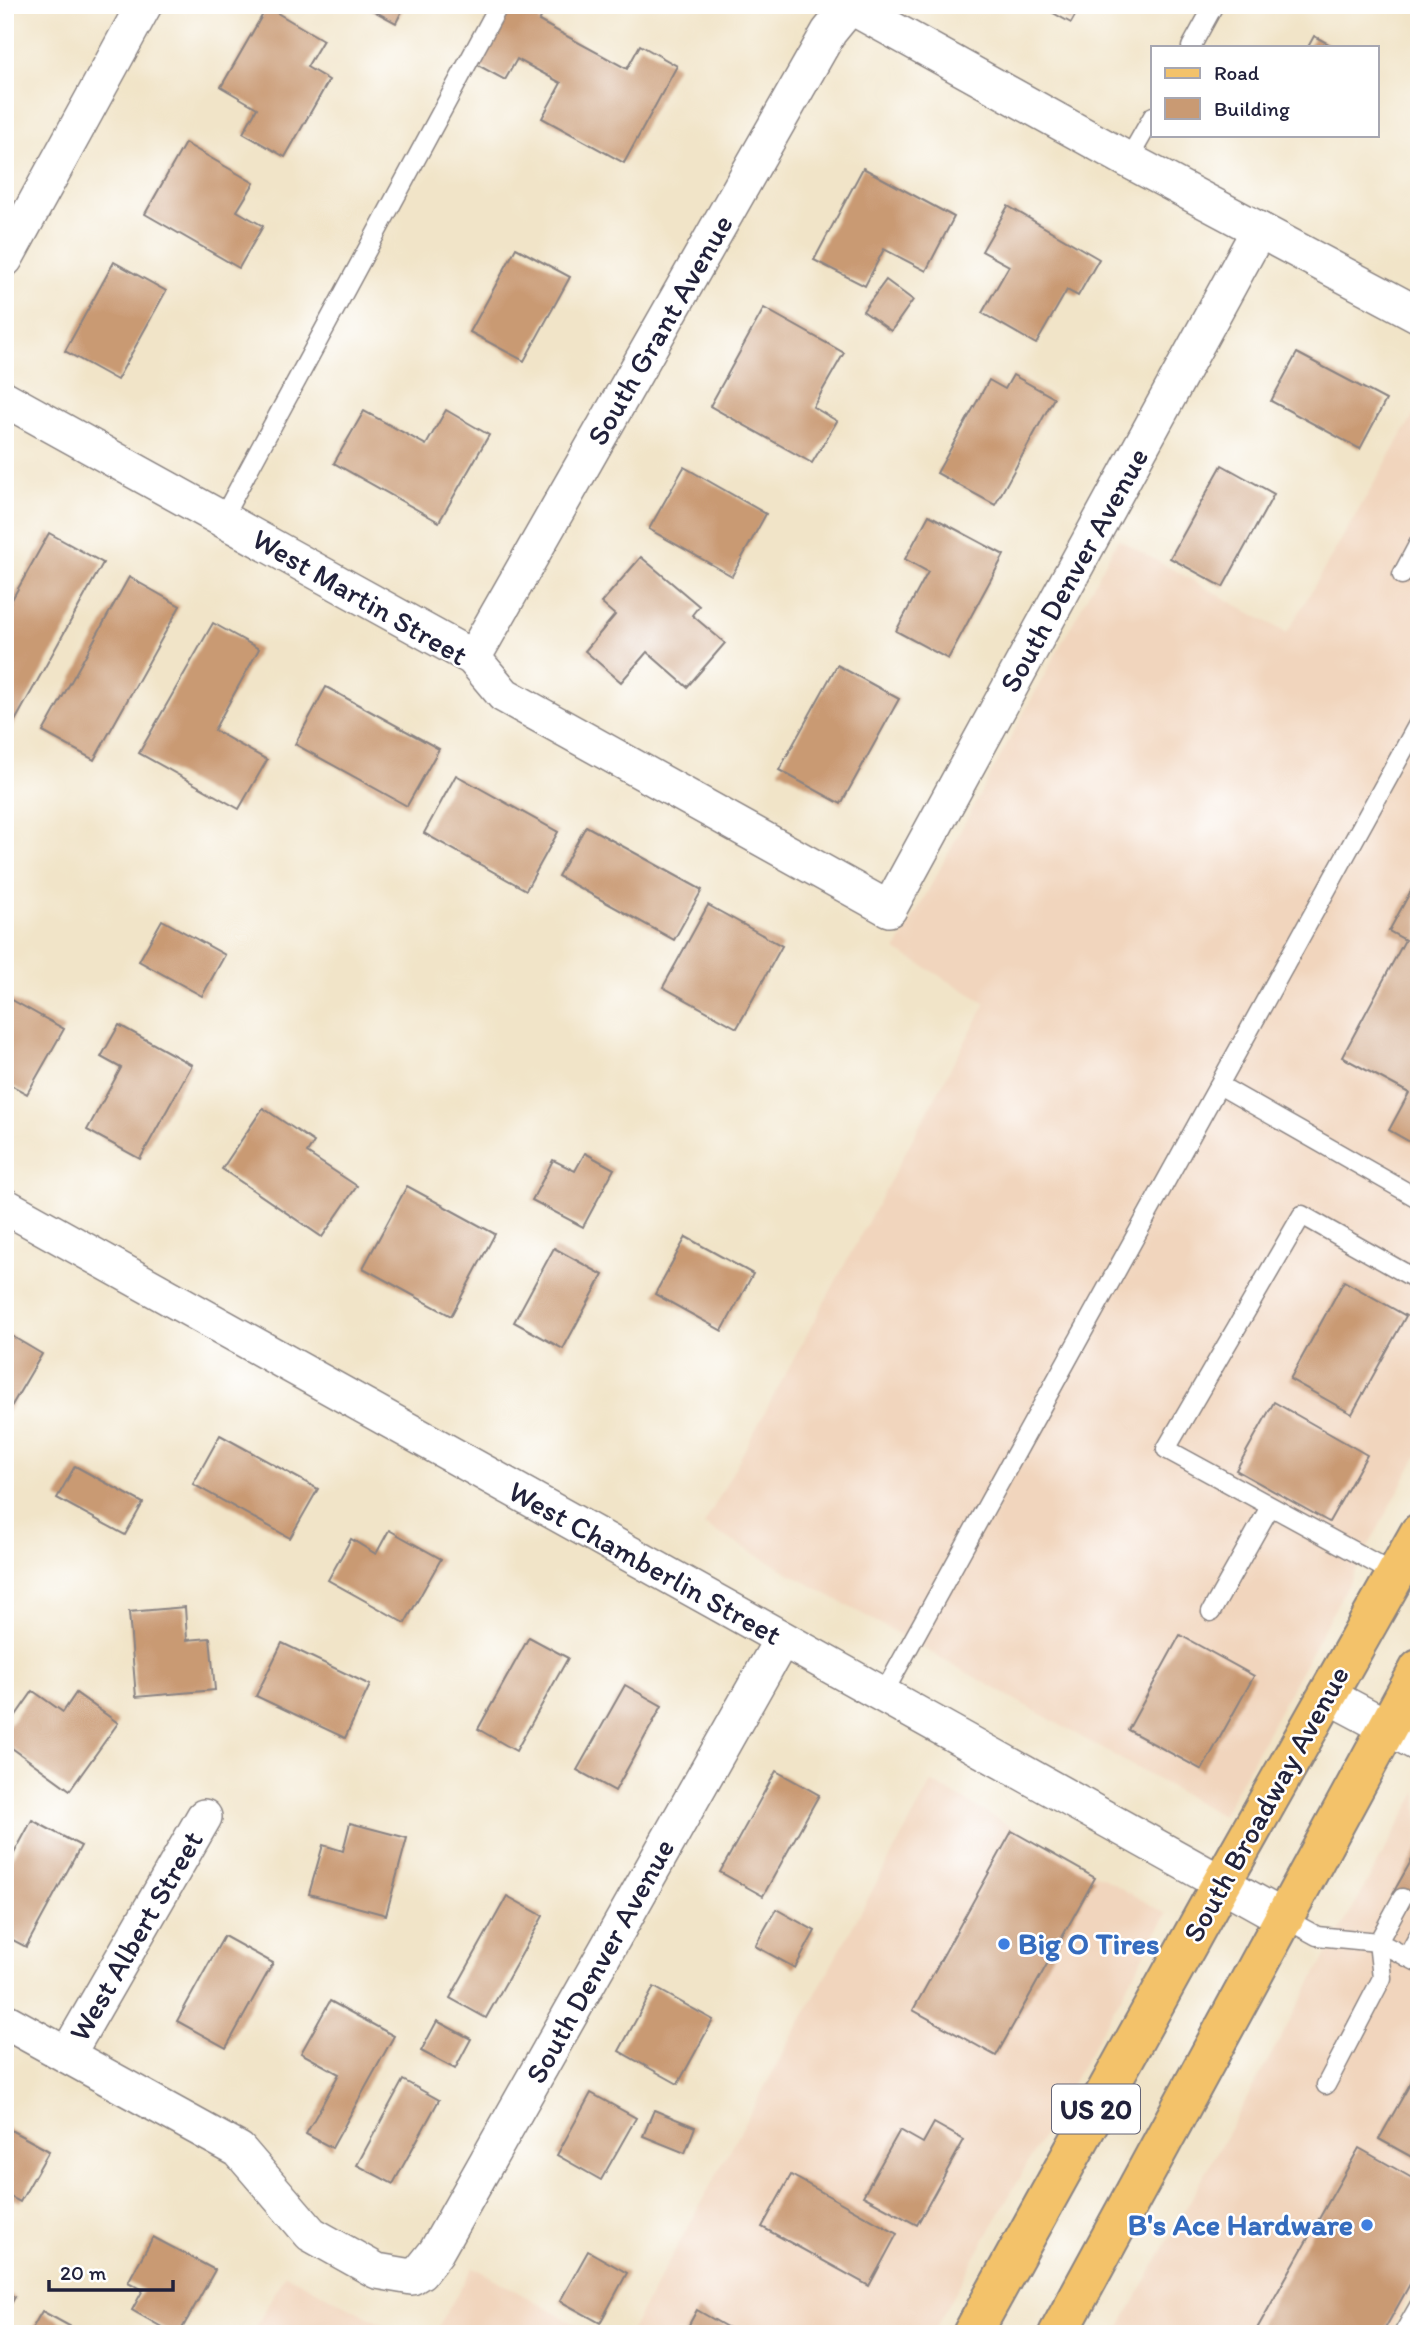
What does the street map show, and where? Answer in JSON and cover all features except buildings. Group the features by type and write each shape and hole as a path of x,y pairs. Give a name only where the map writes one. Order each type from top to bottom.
{"main road":[{"name":"South Broadway Avenue","path":"972,2334 1419,1533"},
{"name":"US 20","path":"1058,2334 1284,1918 1403,1735 1419,1669"}],"street":[{"path":"5,259 144,5"},
{"path":"850,6 1259,230 1415,305"},
{"name":"South Grant Avenue","path":"473,658 828,32 850,6"},
{"name":"South Denver Avenue","path":"889,909 1259,230"},
{"name":"West Martin Street","path":"5,400 473,658 504,695 889,909"},
{"name":"West Chamberlin Street","path":"5,1206 1284,1918"},
{"name":"South Denver Avenue","path":"412,2277 420,2272 436,2252 782,1639"},
{"path":"1327,1695 1403,1735"},
{"name":"West Albert Street","path":"67,2055 204,1817"},
{"name":"West Albert Street","path":"5,2021 239,2150 311,2234 377,2271 412,2277"}],"lane":[{"path":"222,519 499,5"},
{"path":"1192,46 1214,5"},
{"path":"1128,160 1151,120"},
{"path":"1402,575 1419,543"},
{"path":"881,1696 1419,722"},
{"path":"1219,1085 1419,1199"},
{"path":"1395,1574 1166,1449 1302,1215 1419,1281"},
{"path":"1211,1612 1270,1507"},
{"path":"1326,2085 1382,1978 1378,1942 1402,1898"},
{"path":"1284,1918 1317,1936 1378,1942 1413,1960 1419,1935"},
{"path":"1403,2334 1419,2306"}],"shaded area":[{"path":"1419,406 1419,1453 1222,1816 704,1525 986,1003 896,950 1118,539 1287,633"},
{"path":"932,1782 1167,1914 932,2334 629,2334"},
{"path":"1418,1791 1419,2279 1388,2334 1116,2334"},
{"path":"473,2267 593,2334 434,2334"},
{"path":"285,2274 401,2334 252,2334"}],"place":[{"name":"Big O Tires","path":"1004,1944"},
{"name":"B's Ace Hardware","path":"1367,2225"}]}
